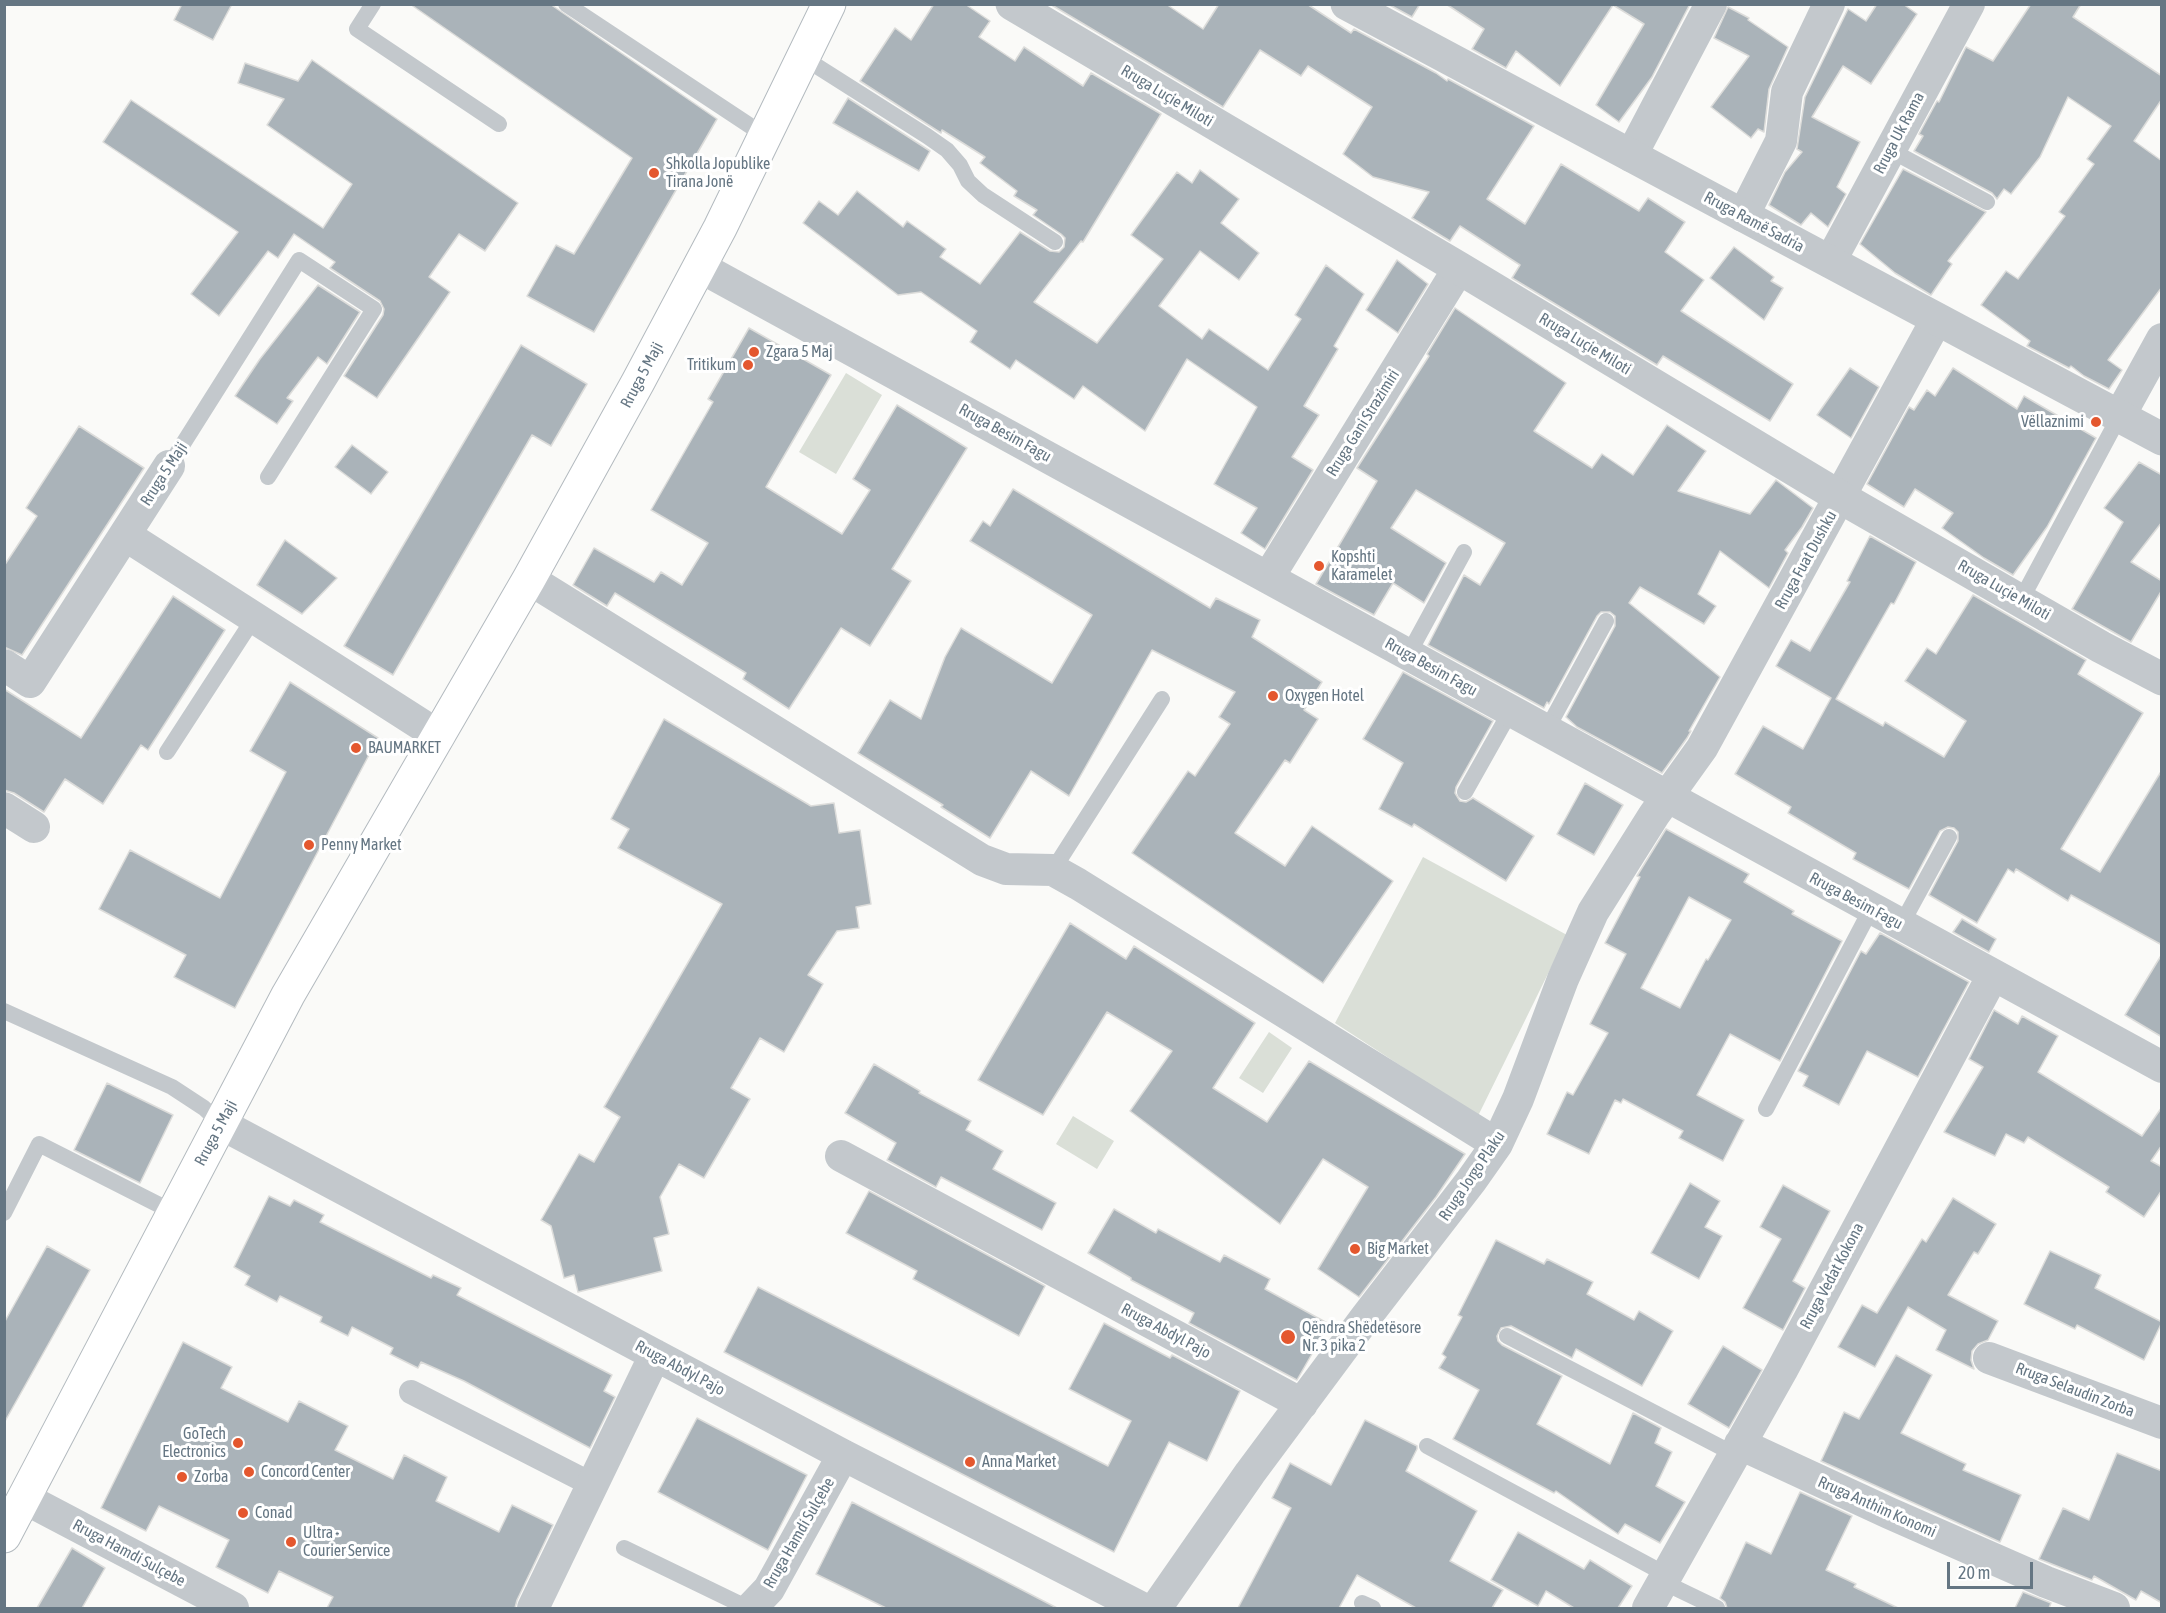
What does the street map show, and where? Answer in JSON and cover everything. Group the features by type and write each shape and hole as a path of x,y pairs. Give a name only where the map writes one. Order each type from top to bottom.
{"main road":[{"name":"Rruga 5 Maji","path":"4,1536 288,995 529,579 700,267 829,4"}],"street":[{"name":"Rruga Luçie Miloti","path":"1012,4 1840,497 2101,647 2162,679"},
{"name":"Rruga Ramë Sadria","path":"1347,4 2162,439"},
{"path":"1631,156 1711,4"},
{"path":"1743,216 1781,141 1787,92 1829,4"},
{"name":"Rruga Uk Rama","path":"1830,262 1969,4"},
{"name":"Rruga Besim Fagu","path":"700,267 2162,1067"},
{"name":"Rruga Gani Strazimiri","path":"1268,578 1458,268"},
{"name":"Rruga Fuat Dushku","path":"1667,797 1702,748 1729,702 1938,319"},
{"path":"2120,417 2162,339"},
{"name":"Rruga 5 Maji","path":"4,665 30,682 169,466"},
{"path":"125,535 439,736"},
{"path":"529,579 982,860 1006,869 1053,870 1497,1144"},
{"name":"Rruga Jorgo Plaku","path":"1156,1608 1250,1473 1497,1144 1518,1099 1563,979 1593,912 1653,815 1667,797"},
{"path":"4,808 34,827"},
{"name":"Rruga Vedat Kokona","path":"1660,1588 1782,1370 1993,975"},
{"name":"Rruga Abdyl Pajo","path":"221,1124 843,1455 1142,1608"},
{"name":"Rruga Abdyl Pajo","path":"841,1156 1302,1404"},
{"path":"533,1608 655,1355"},
{"name":"Rruga Selaudin Zorba","path":"1989,1358 2162,1423"},
{"path":"411,1392 593,1485"},
{"name":"Rruga Anthim Konomi","path":"1737,1449 2046,1582 2114,1608"},
{"name":"Rruga Hamdi Sulçebe","path":"750,1608 769,1588 843,1455"},
{"name":"Rruga Hamdi Sulçebe","path":"24,1498 233,1608"}],"lane":[{"path":"374,4 357,29 499,124"},
{"path":"566,4 764,135"},
{"path":"804,58 927,135 947,150 960,165 968,181 983,195 1055,242"},
{"path":"1890,150 1987,202"},
{"name":"Rruga 5 Maji","path":"169,466 299,260 374,309 268,477"},
{"path":"2021,600 2120,417"},
{"path":"1408,655 1464,552"},
{"path":"167,752 254,618"},
{"path":"1546,731 1606,621"},
{"path":"1053,870 1162,699"},
{"path":"1465,792 1510,712"},
{"path":"1902,925 1949,837"},
{"path":"1766,1109 1871,909"},
{"path":"4,1011 172,1087 204,1108 221,1124"},
{"path":"4,1213 39,1144 173,1212"},
{"name":"Rruga Anthim Konomi","path":"1507,1336 1737,1449"},
{"path":"1427,1446 1660,1588 1717,1608"},
{"name":"Rruga Hamdi Sulçebe","path":"624,1548 750,1608"}],"shaded area":[{"path":"846,373 882,395 836,474 799,452"},
{"path":"1423,857 1567,935 1478,1116 1335,1023"},
{"path":"1269,1032 1292,1048 1263,1093 1239,1078"},
{"path":"1073,1116 1114,1141 1097,1169 1056,1144"}],"building":[{"path":"182,4 232,4 213,40 174,20"},
{"name":"Shkolla Jopublike Tirana Jonë","path":"410,4 550,4 717,119 594,332 527,296 556,245 574,254 632,158"},
{"path":"934,4 965,4 990,21 979,37 1015,61 1024,47 1083,86 1091,73 1161,114 1083,242 1081,241 1034,302 1097,343 1163,259 1131,235 1177,172 1192,183 1200,170 1239,199 1221,223 1259,253 1239,280 1200,251 1159,306 1202,339 1209,329 1268,370 1301,319 1295,315 1326,265 1364,294 1334,346 1338,349 1304,406 1319,415 1292,457 1313,470 1265,549 1241,533 1257,508 1214,484 1257,407 1187,359 1145,431 1083,386 1074,399 1016,360 1010,369 970,342 977,331 921,292 898,295 803,223 819,201 838,215 857,191 903,227 907,221 946,249 940,257 980,284 1020,232 1050,251 1059,252 1064,247 1065,238 1033,215 1037,210 1014,196 1017,191 980,163 985,157 942,130 941,133 860,81 895,28 911,40"},
{"path":"1050,4 1166,4 1203,29 1219,4 1307,4 1351,33 1354,29 1534,126 1487,199 1525,224 1561,164 1639,211 1648,198 1685,222 1665,252 1704,280 1681,311 1793,384 1770,421 1663,356 1657,365 1512,278 1520,265 1460,226 1450,241 1412,218 1429,192 1373,177 1343,154 1372,107 1308,66 1301,76 1260,50 1223,107"},
{"path":"1388,4 1420,4 1412,17"},
{"path":"1446,4 1690,4 1652,77 1619,122 1596,105 1644,24 1613,5 1560,86 1516,51 1506,68 1472,49 1484,29"},
{"path":"1877,4 1903,4 1917,14 1871,84 1843,66 1812,117 1860,142 1837,187 1846,194 1828,227 1811,213 1801,225 1769,205 1785,172 1802,152 1797,149 1805,97 1848,9 1866,21"},
{"path":"2031,4 2081,4 2073,17 2162,76 2162,99 2134,141 2162,161 2162,287 2108,360 2122,370 2109,389 2084,376 2071,366 2069,368 2027,346 2030,341 1981,305 2006,271 2018,279 2065,216 2059,212 2094,164 2087,159 2111,126 2068,97 2040,157 2011,194 2004,189 1997,199 1992,193 1914,151 1923,136 1919,134 1937,101 1939,102 1966,47 1993,61"},
{"path":"1728,7 1749,18 1748,20 1788,47 1769,89 1764,132 1758,129 1751,138 1711,107 1749,56 1714,38"},
{"path":"312,60 518,203 485,251 459,234 429,277 450,292 377,398 344,376 383,315 384,309 380,301 330,268 335,262 294,234 278,258 268,251 219,316 191,294 238,232 103,142 131,100 323,228 352,184 267,125 284,99 238,83 245,63 298,81"},
{"path":"848,98 930,151 919,171 833,123"},
{"path":"1903,169 1986,212 1948,261 1952,264 1931,295 1895,273 1860,244"},
{"path":"1734,247 1774,277 1771,281 1783,288 1764,320 1710,278"},
{"path":"1397,260 1428,284 1398,333 1366,310"},
{"path":"318,285 360,312 327,364 318,357 287,398 293,401 277,424 235,396 260,359"},
{"path":"1455,308 1566,383 1534,431 1592,468 1602,454 1633,475 1667,425 1706,451 1678,491 1750,514 1776,480 1813,508 1785,550 1788,553 1769,588 1720,551 1698,594 1716,606 1704,624 1640,587 1629,603 1720,677 1687,738 1662,773 1577,727 1566,717 1615,626 1615,616 1610,612 1601,612 1597,616 1549,704 1547,702 1544,708 1428,645 1464,575 1480,585 1505,543 1416,490 1391,528 1446,563 1424,603 1393,583 1374,615 1316,584 1377,481 1357,468 1429,356 1427,354"},
{"path":"749,328 831,375 766,487 842,534 870,490 853,479 897,405 967,448 892,569 911,581 870,646 841,628 789,709 743,679 746,673 615,593 607,606 573,585 594,548 654,582 661,572 682,585 708,543 651,510 713,402 708,399"},
{"path":"521,345 587,384 551,446 532,435 393,675 344,646"},
{"path":"1850,368 1879,387 1851,438 1817,415"},
{"path":"1953,368 2017,409 2024,396 2096,438 2047,527 2013,575 1984,558 1942,528 1953,513 1915,489 1904,507 1867,484 1909,407 1914,410 1927,390 1935,396"},
{"path":"79,426 144,468 22,655 4,647 4,566 37,516 26,508"},
{"path":"352,445 388,472 371,494 335,467"},
{"path":"2139,462 2162,475 2162,522 2131,562 2162,581 2162,590 2131,642 2072,609 2123,522 2104,508"},
{"path":"1013,489 1210,608 1216,598 1260,620 1252,637 1322,682 1304,710 1318,719 1290,763 1285,760 1235,833 1285,866 1312,826 1393,881 1323,983 1132,853 1188,771 1195,776 1230,724 1219,717 1235,692 1152,650 1069,796 1031,771 990,838 941,807 943,805 858,753 890,700 921,719 945,657 961,628 1052,683 1092,615 970,541 983,521 990,526"},
{"path":"1870,536 1916,562 1894,604 1891,603 1836,699 1883,726 1885,722 1944,757 1966,721 1905,681 1927,648 1936,654 1973,595 2086,660 2078,674 2143,713 2061,849 2100,872 2162,770 2162,945 2071,895 2068,901 2016,869 2014,873 2008,869 1977,923 1929,895 1958,841 1958,832 1954,828 1948,827 1940,831 1909,889 1853,859 1856,853 1788,813 1791,807 1735,774 1763,726 1803,749 1831,698 1776,666 1791,640 1810,651 1850,582 1847,581"},
{"path":"285,540 337,578 302,614 257,585"},
{"path":"173,596 225,630 148,750 141,745 103,804 65,779 44,812 14,793 4,790 4,689 81,738"},
{"path":"1403,672 1493,721 1456,787 1455,793 1460,801 1466,802 1473,798 1534,836 1506,881 1414,824 1412,827 1379,809 1403,763 1363,739"},
{"path":"290,682 378,738 235,1008 174,977 186,955 99,909 130,850 220,898 286,772 250,751"},
{"path":"664,719 811,806 834,803 839,833 860,830 871,904 856,907 859,928 837,931 808,975 823,984 784,1052 760,1038 731,1088 750,1099 704,1178 679,1164 660,1197 669,1234 654,1238 662,1271 578,1292 574,1275 564,1278 551,1226 541,1220 579,1154 594,1162 620,1117 604,1107 722,904 618,848 629,829 611,819"},
{"path":"1585,783 1623,805 1594,855 1557,834"},
{"path":"1666,829 1749,874 1744,882 1794,911 1792,914 1842,941 1780,1061 1730,1034 1697,1095 1744,1120 1723,1161 1679,1138 1683,1131 1623,1099 1621,1103 1615,1100 1589,1154 1547,1134 1567,1092 1573,1095 1608,1033 1590,1024 1626,954 1605,943 1640,877 1637,876","holes":["1689,897 1731,920 1708,960 1706,959 1680,1008 1641,988"]},
{"path":"1962,919 1996,939 1989,952 1953,932"},
{"path":"1070,923 1126,959 1134,946 1255,1023 1213,1088 1267,1122 1309,1061 1465,1154 1436,1197 1359,1297 1318,1269 1368,1187 1323,1159 1280,1224 1130,1111 1172,1051 1107,1012 1043,1115 978,1080"},
{"path":"1880,933 1969,982 1918,1077 1867,1051 1839,1105 1803,1086 1808,1076 1798,1071 1861,951 1866,954"},
{"path":"2162,954 2162,1037 2125,1015"},
{"path":"1994,1010 2018,1024 2022,1016 2058,1036 2038,1072 2142,1136 2162,1107 2162,1145 2151,1161 2162,1167 2162,1190 2144,1217 2106,1192 2109,1187 2028,1137 2024,1143 2006,1134 1995,1156 1944,1132 1983,1067 1969,1059"},
{"path":"874,1064 920,1091 919,1093 971,1121 966,1130 1003,1151 993,1169 1056,1203 1042,1230 941,1177 936,1187 887,1160 896,1143 845,1113"},
{"path":"107,1083 173,1115 140,1183 74,1150"},
{"path":"1690,1183 1720,1201 1705,1227 1722,1236 1699,1279 1651,1253"},
{"path":"1783,1185 1830,1211 1793,1281 1805,1288 1783,1330 1743,1308 1781,1239 1760,1227"},
{"path":"869,1191 1045,1286 1019,1336 913,1279 917,1271 846,1233"},
{"path":"269,1196 290,1206 294,1200 324,1215 320,1222 431,1278 433,1275 461,1288 457,1295 612,1375 604,1391 615,1397 590,1448 464,1381 421,1362 418,1368 390,1354 393,1348 352,1327 348,1336 320,1322 322,1317 280,1296 277,1302 245,1285 250,1276 234,1267"},
{"path":"1953,1198 1996,1224 1978,1254 1974,1252 1948,1295 1998,1321 1988,1340 1978,1344 1972,1351 1971,1360 1974,1369 1936,1350 1946,1330 1908,1307 1875,1367 1838,1347 1862,1305 1877,1313 1922,1239 1926,1242"},
{"path":"1114,1209 1156,1233 1158,1229 1220,1262 1224,1255 1270,1279 1265,1289 1329,1324 1297,1380 1189,1323 1194,1313 1131,1280 1088,1253"},
{"path":"1496,1240 1544,1264 1547,1259 1593,1282 1587,1294 1634,1320 1639,1311 1673,1331 1642,1386 1576,1349 1572,1358 1511,1326 1501,1328 1497,1336 1502,1345 1562,1376 1537,1424 1610,1464 1633,1413 1661,1428 1655,1443 1672,1452 1656,1486 1685,1502 1660,1543 1625,1524 1618,1534 1556,1491 1554,1493 1453,1439 1479,1390 1439,1368 1446,1357 1442,1354 1462,1317 1458,1315"},
{"path":"47,1246 90,1270 4,1423 4,1323"},
{"path":"2050,1251 2101,1275 2095,1288 2162,1322 2144,1360 2077,1325 2075,1329 2024,1304"},
{"path":"758,1287 1108,1466 1131,1421 1069,1389 1104,1323 1240,1391 1207,1461 1169,1442 1114,1552 724,1352"},
{"name":"Concord Center","path":"183,1342 232,1367 221,1388 288,1422 299,1401 348,1426 335,1450 393,1479 404,1455 447,1477 436,1501 499,1532 512,1505 553,1525 515,1608 327,1608 333,1597 279,1571 268,1593 216,1567 229,1540 159,1506 146,1531 101,1508"},
{"path":"1723,1346 1762,1370 1729,1428 1688,1404"},
{"path":"1896,1355 1932,1375 1901,1433 1966,1464 1963,1470 2021,1495 2000,1542 1821,1461 1844,1412 1859,1419"},
{"path":"697,1418 807,1475 768,1550 658,1492"},
{"path":"1365,1420 1417,1446 1406,1471 1477,1511 1450,1561 1503,1590 1492,1608 1416,1608 1357,1575 1339,1608 1238,1608 1291,1508 1272,1498 1290,1463 1331,1485"},
{"path":"2117,1453 2162,1471 2162,1603 2141,1591 2136,1600 2094,1576 2092,1580 2039,1559 2063,1508 2089,1520"},
{"path":"1800,1492 1852,1516 1826,1570 1856,1584 1854,1587 1898,1608 1727,1608 1725,1602 1720,1598 1746,1542 1771,1554"},
{"path":"852,1502 1057,1608 886,1608 816,1574"},
{"path":"1518,1532 1584,1569 1590,1560 1632,1586 1618,1608 1574,1608 1546,1591 1538,1606 1491,1580"},
{"path":"72,1548 105,1568 82,1608 37,1608"},
{"path":"2023,1592 2051,1603 2049,1608 2015,1608"}],"place":[{"name":"Shkolla Jopublike Tirana Jonë","path":"654,173"},
{"name":"Zgara 5 Maj","path":"754,352"},
{"name":"Tritikum","path":"748,365"},
{"name":"Vëllaznimi","path":"2096,422"},
{"name":"Kopshti Karamelet","path":"1319,566"},
{"name":"Oxygen Hotel","path":"1273,696"},
{"name":"BAUMARKET","path":"356,748"},
{"name":"Penny Market","path":"309,845"},
{"name":"Big Market","path":"1355,1249"},
{"name":"Qëndra Shëdetësore Nr. 3 pika 2","path":"1288,1337"},
{"name":"GoTech Electronics","path":"238,1443"},
{"name":"Anna Market","path":"970,1462"},
{"name":"Concord Center","path":"249,1472"},
{"name":"Zorba","path":"182,1477"},
{"name":"Conad","path":"243,1513"},
{"name":"Ultra - Courier Service","path":"291,1542"}]}
